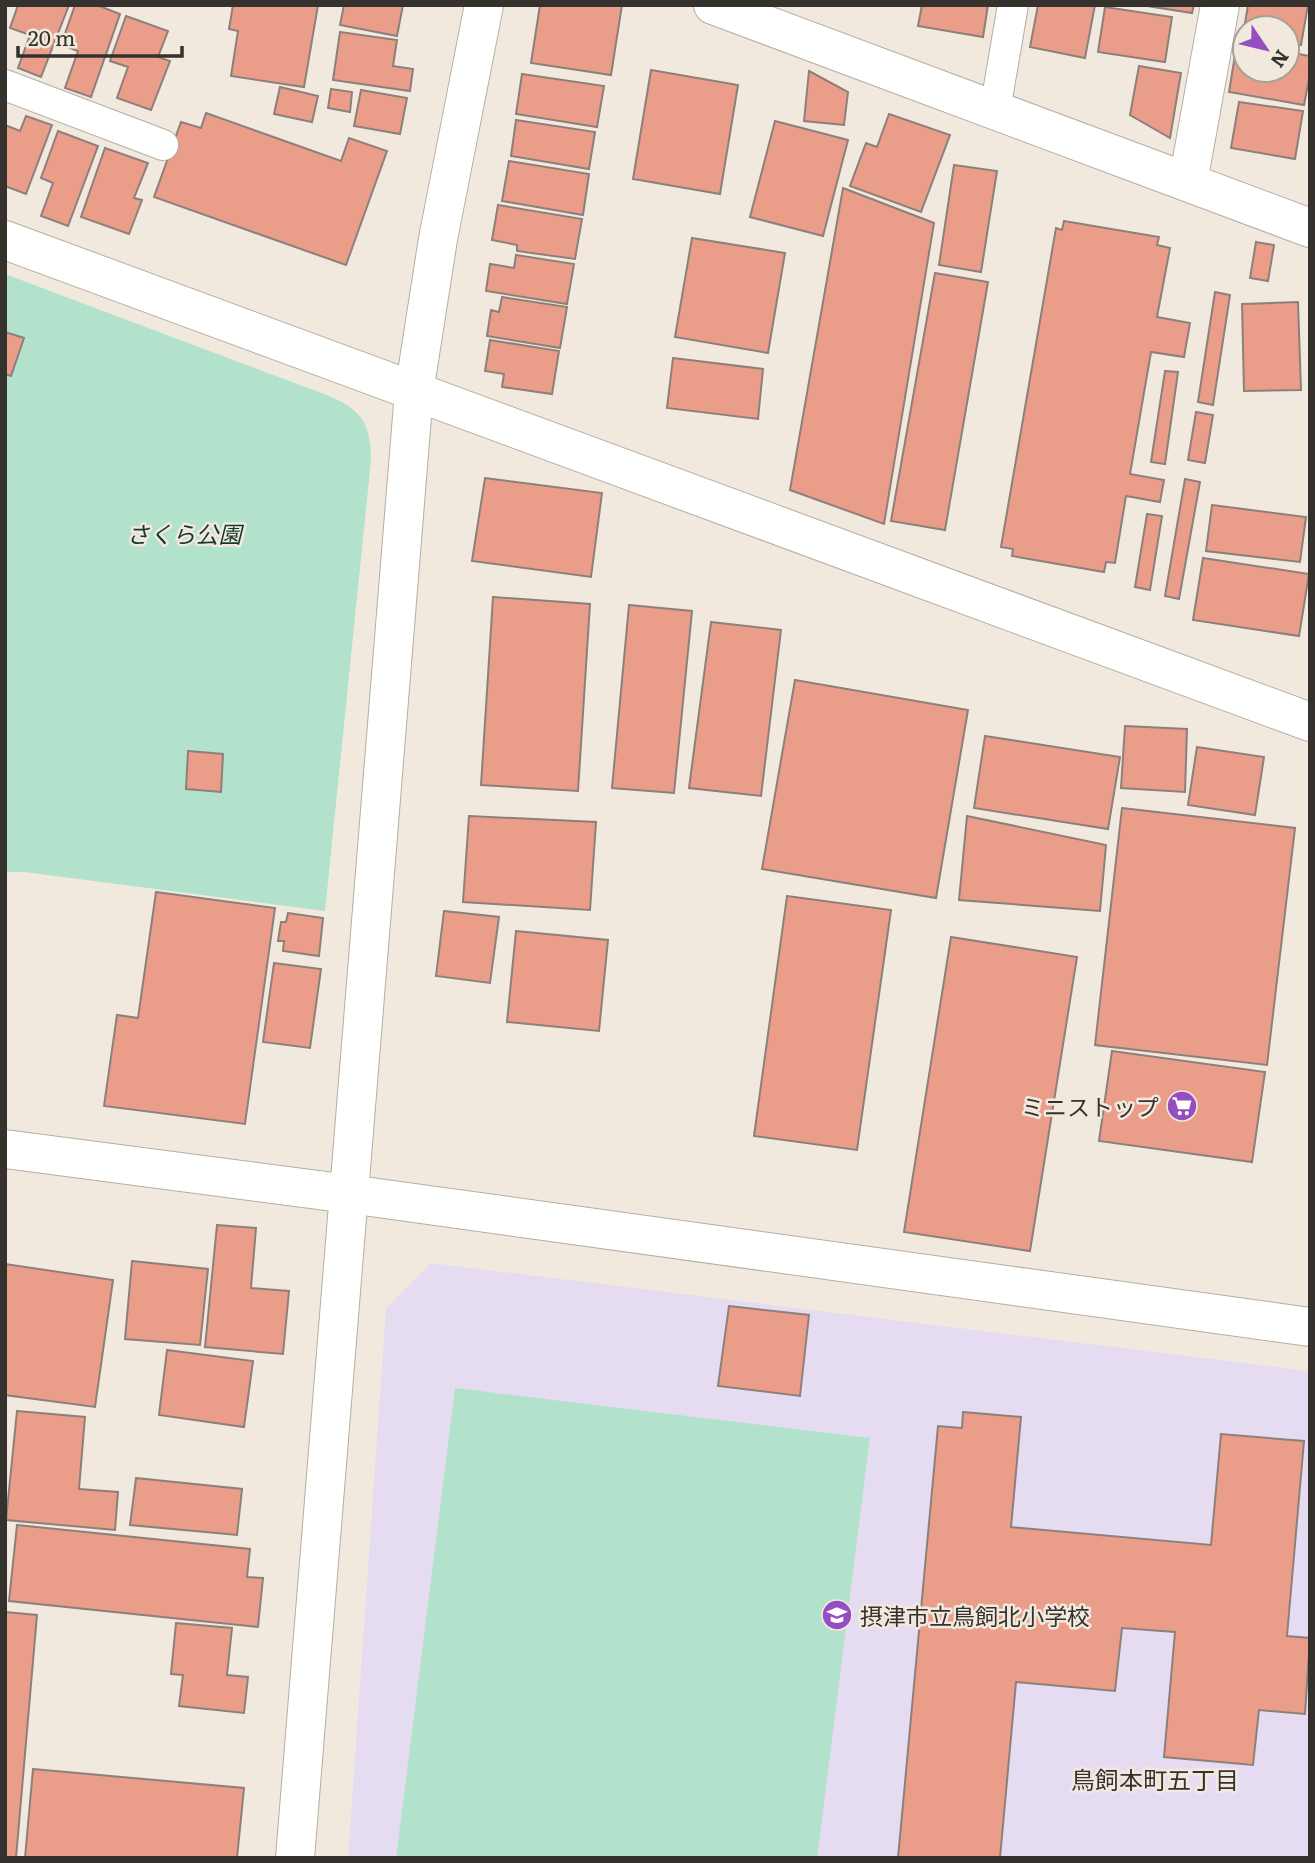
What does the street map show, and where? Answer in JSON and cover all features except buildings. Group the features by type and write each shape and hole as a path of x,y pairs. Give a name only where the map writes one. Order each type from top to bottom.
{"street":[{"path":"295,1858 414,392 438,239 484,5"},
{"path":"713,5 1310,228"},
{"path":"1188,182 1220,5"},
{"path":"5,240 1310,722"},
{"path":"5,1149 1310,1327"}],"lane":[{"path":"995,110 1013,5"},
{"path":"5,85 163,145"}],"shaded area":[{"name":"摂津市立鳥飼北小学校","path":"431,1263 1309,1371 1310,1858 348,1858 386,1308"}],"green space":[{"name":"さくら公園","path":"5,274 329,396 349,407 362,420 369,437 371,460 325,911 24,872 5,872"},
{"path":"455,1388 870,1438 817,1858 396,1858"}],"place":[{"name":"ミニストップ","path":"1182,1106"},
{"name":"摂津市立鳥飼北小学校","path":"837,1615"}],"district":[{"name":"鳥飼本町五丁目","path":"1155,1778"}]}
